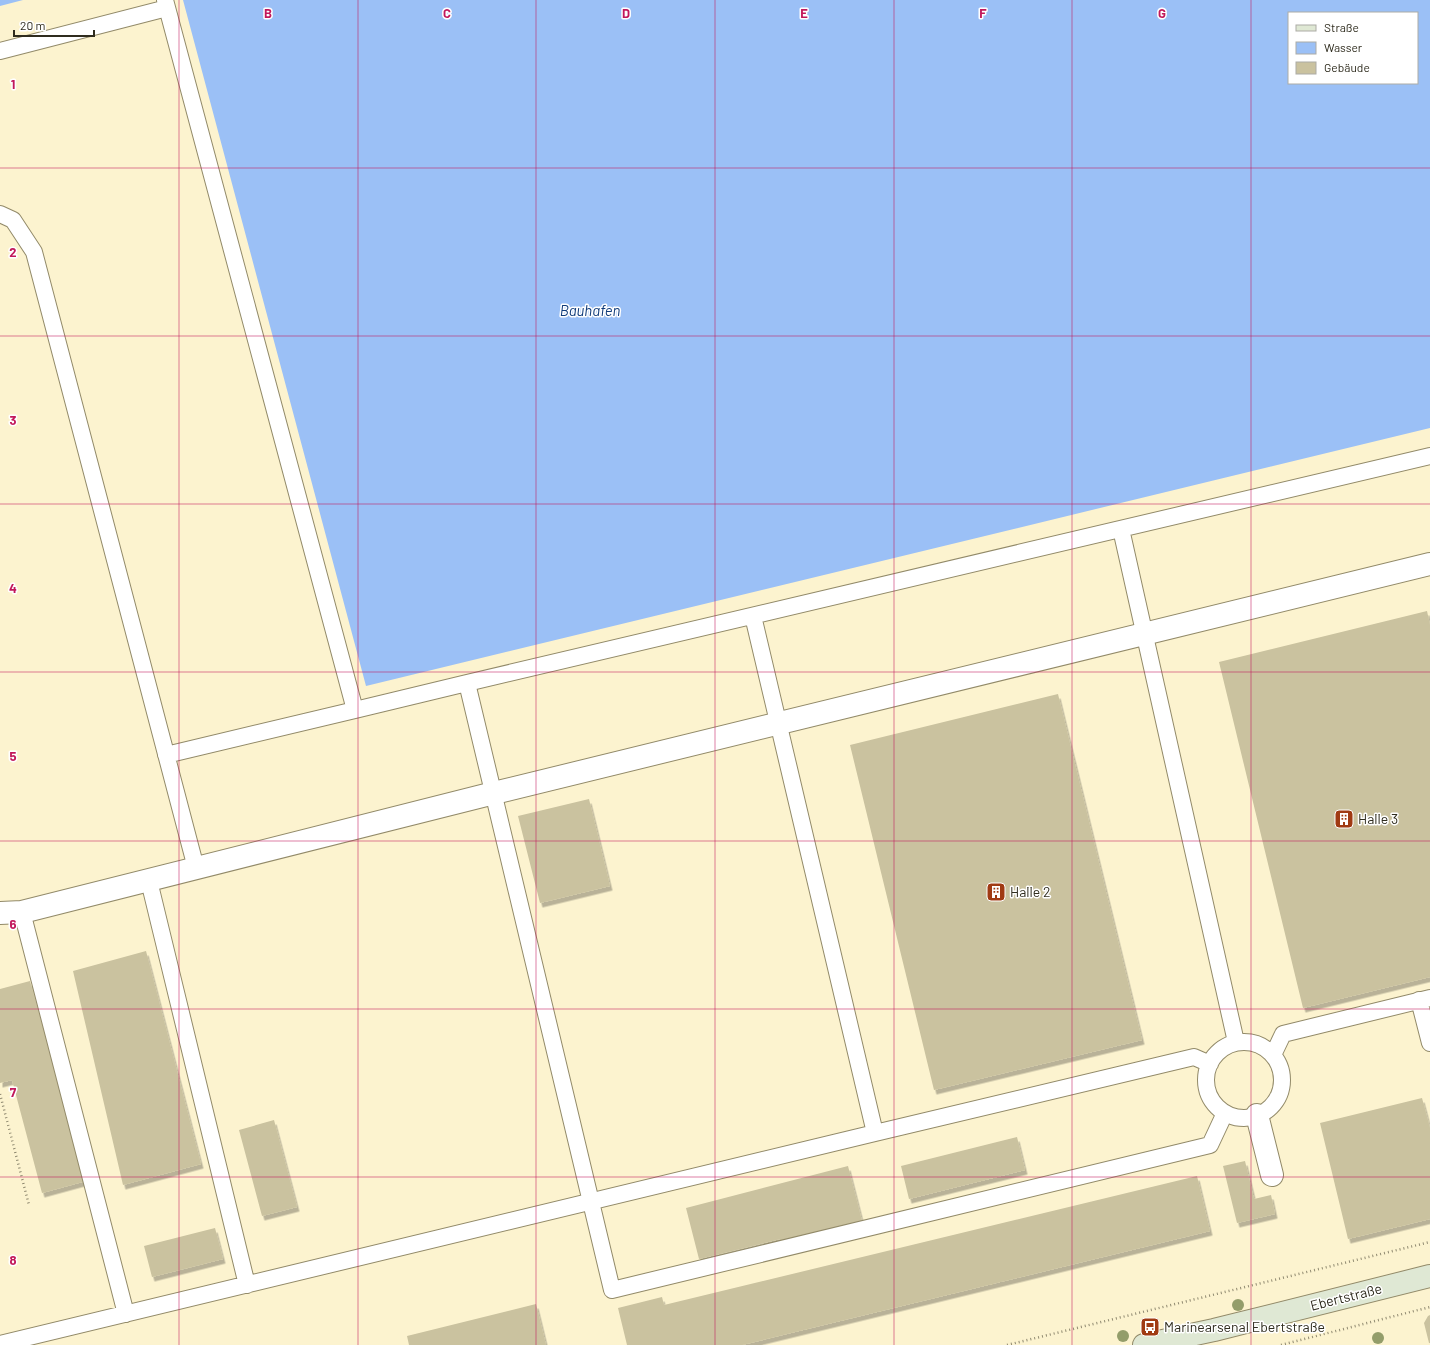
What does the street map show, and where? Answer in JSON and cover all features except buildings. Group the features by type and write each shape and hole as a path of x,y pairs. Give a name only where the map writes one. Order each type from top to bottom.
{"street":[{"path":"0,913 22,912 494,794 1430,564"},
{"path":"1257,1116 1272,1176"},
{"name":"Ebertstraße","path":"1144,1345 1214,1330 1430,1276"}],"lane":[{"path":"0,51 166,4 355,710"},
{"path":"0,214 13,220 34,252 196,868"},
{"path":"166,756 467,683 1430,456"},
{"path":"1121,529 1236,1042"},
{"path":"753,616 875,1133"},
{"path":"467,683 612,1290 1210,1145 1225,1113"},
{"path":"149,881 247,1285"},
{"path":"22,912 126,1314"},
{"path":"1273,1055 1283,1034 1425,999 1430,1043"},
{"path":"1236,1042 1246,1042 1257,1044 1266,1048 1273,1055 1280,1065 1282,1077 1281,1090 1276,1101 1267,1110 1257,1116 1246,1118 1235,1117 1225,1113 1216,1106 1206,1086 1206,1074 1214,1056 1220,1050 1236,1042"},
{"path":"0,1344 1194,1056 1210,1064"}],"path":[{"path":"0,1094 29,1205"},
{"path":"1007,1345 1430,1242"},
{"path":"1281,1345 1430,1307"}],"water":[{"path":"0,0 23,0 0,6"},
{"name":"Bauhafen","path":"183,0 1430,0 1430,428 366,686"}],"place":[{"name":"Halle 3","path":"1344,819"},
{"name":"Halle 2","path":"996,892"},
{"name":"Marinearsenal Ebertstraße","path":"1150,1327"}]}
